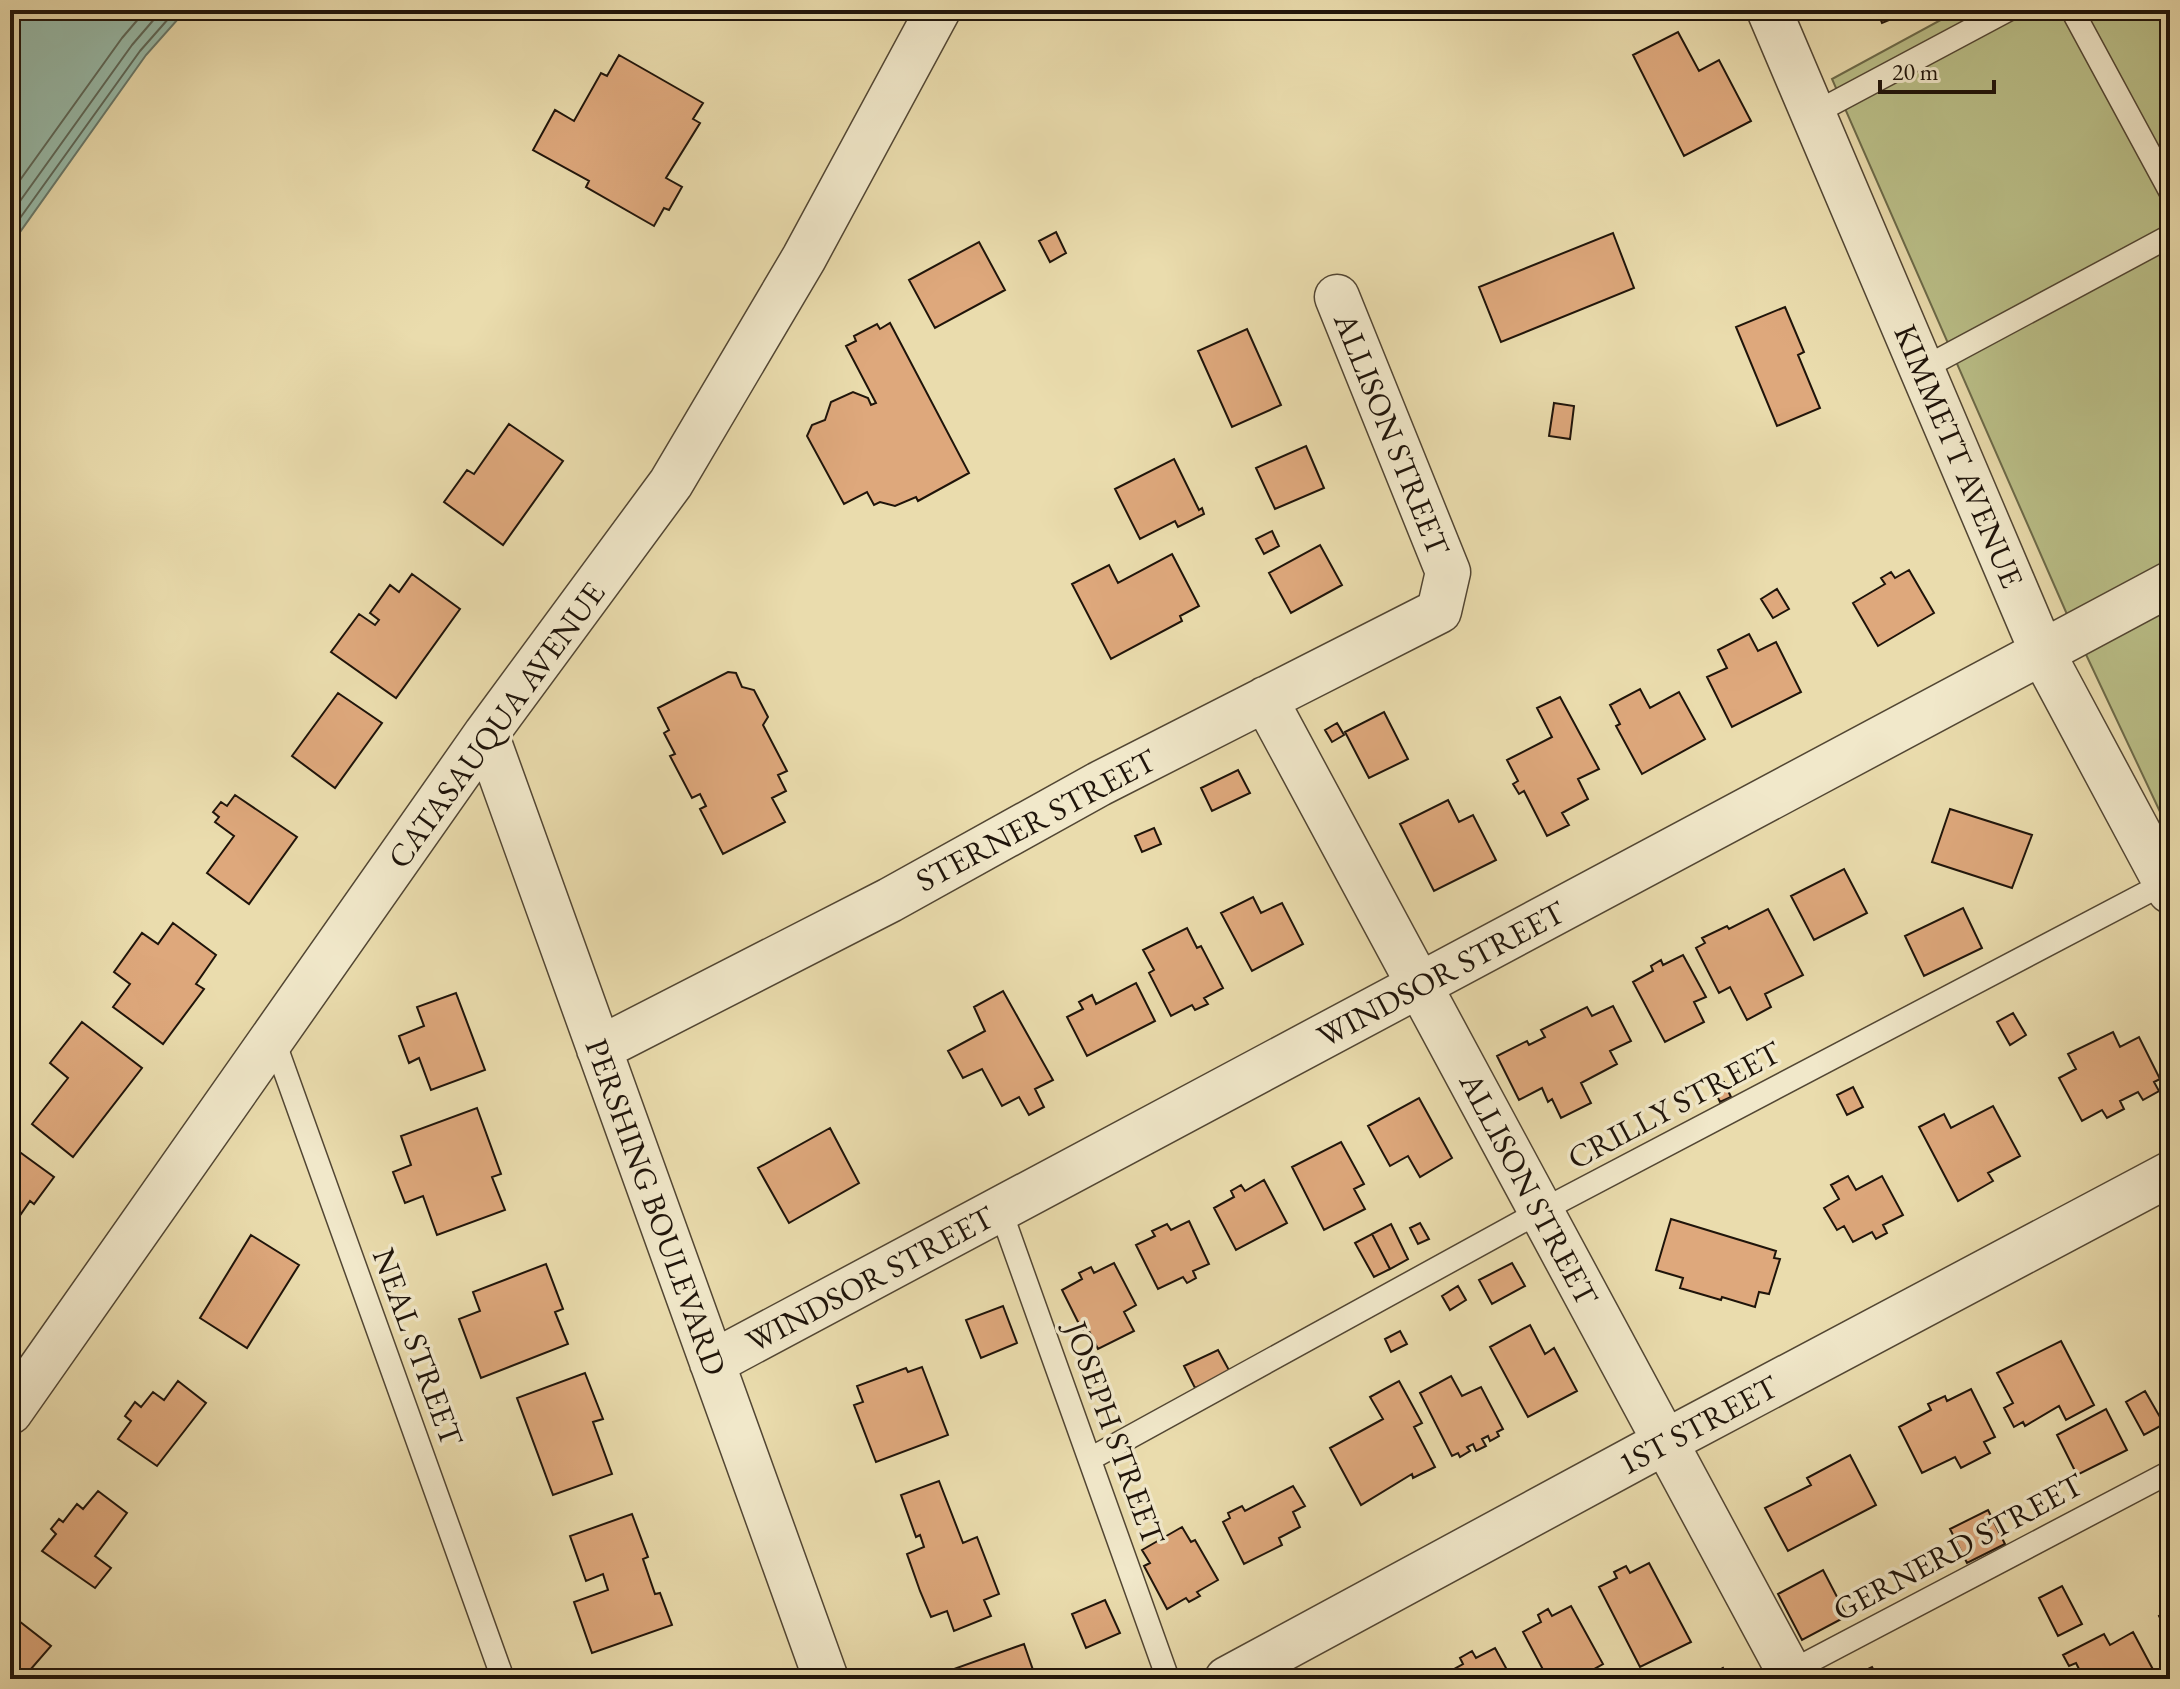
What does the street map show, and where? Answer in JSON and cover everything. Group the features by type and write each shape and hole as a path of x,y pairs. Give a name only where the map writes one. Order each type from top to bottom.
{"street":[{"name":"CATASAUQUA AVENUE","path":"10,1412 486,734 671,483 804,258 938,10"},
{"name":"KIMMETT AVENUE","path":"1769,10 2043,654 2168,887"},
{"name":"ALLISON STREET","path":"1337,297 1448,572"},
{"name":"STERNER STREET","path":"599,1049 890,900 1099,784 1439,611 1448,572"},
{"name":"WINDSOR STREET","path":"712,1363 2170,584"},
{"name":"ALLISON STREET","path":"1265,699 1665,1442 1786,1677"},
{"name":"PERSHING BOULEVARD","path":"486,734 826,1679"},
{"name":"1ST STREET","path":"1227,1679 2170,1174"}],"lane":[{"path":"1813,114 2008,10"},
{"path":"2072,10 2170,191"},
{"path":"1922,369 2170,236"},
{"name":"CRILLY STREET","path":"1090,1459 1541,1211 2168,887"},
{"name":"NEAL STREET","path":"273,1038 503,1679"},
{"name":"JOSEPH STREET","path":"1000,1209 1168,1679"},
{"name":"GERNERD STREET","path":"1786,1677 2170,1472"}],"green space":[{"path":"1959,10 2170,10 2170,833 2066,612 1832,79"}],"water":[{"path":"10,10 186,10 146,55 10,246"}],"building":[{"path":"1877,10 1913,10 1882,23"},
{"path":"1678,32 1699,71 1719,60 1751,121 1684,156 1633,55"},
{"path":"619,55 703,103 693,119 700,123 666,178 682,187 669,210 664,208 654,226 586,187 589,181 533,150 555,110 574,121 601,73 607,76"},
{"path":"1056,232 1066,253 1050,262 1039,241"},
{"path":"1613,233 1634,288 1501,342 1479,287"},
{"path":"979,242 1005,290 935,328 909,280"},
{"path":"1785,307 1804,352 1798,355 1820,408 1777,426 1736,327"},
{"path":"890,323 969,473 918,501 916,497 895,506 880,502 874,505 867,492 844,504 807,436 812,425 825,420 831,402 853,392 868,398 871,405 876,403 846,346 856,341 854,336 877,324 880,329"},
{"path":"1247,329 1281,405 1232,427 1198,351"},
{"path":"1554,403 1574,406 1570,439 1549,436"},
{"path":"509,424 563,461 503,545 444,502 467,470 474,474"},
{"path":"1306,446 1324,488 1275,509 1256,468"},
{"path":"1174,459 1199,510 1202,508 1204,514 1178,527 1175,521 1140,539 1115,489"},
{"path":"1272,531 1279,546 1264,554 1256,539"},
{"path":"1320,545 1342,585 1291,613 1269,573"},
{"path":"1172,554 1199,606 1180,616 1182,621 1111,659 1072,584 1109,565 1118,583"},
{"path":"1909,570 1934,613 1878,646 1853,603 1885,584 1881,578 1891,572 1895,578"},
{"path":"412,574 460,609 396,698 331,652 359,614 375,625 379,620 370,613 390,585 399,592"},
{"path":"1777,589 1789,609 1773,618 1761,599"},
{"path":"1749,634 1758,651 1776,642 1801,692 1732,727 1707,677 1727,668 1718,650"},
{"path":"728,672 736,673 742,687 754,690 768,717 763,725 787,771 778,775 786,791 772,798 785,822 723,854 700,809 706,806 700,794 692,798 670,756 675,754 664,733 669,730 658,708"},
{"path":"1640,689 1650,708 1679,692 1705,739 1642,774 1616,726 1620,724 1610,705"},
{"path":"338,693 382,723 335,788 292,756"},
{"path":"1560,697 1599,769 1578,779 1588,799 1562,813 1569,825 1547,836 1524,791 1519,794 1513,784 1518,781 1507,760 1552,737 1537,708"},
{"path":"1384,712 1408,759 1369,778 1345,732"},
{"path":"1337,723 1344,735 1332,742 1325,730"},
{"path":"1238,770 1250,793 1212,811 1201,788"},
{"path":"235,795 297,837 249,904 207,873 234,836 215,822 219,817 213,812 221,802 227,806"},
{"path":"1448,800 1459,822 1473,815 1496,860 1434,891 1400,824"},
{"path":"1950,809 2032,835 2012,888 1932,862"},
{"path":"1154,828 1161,844 1142,852 1135,836"},
{"path":"1844,869 1867,913 1814,940 1791,896"},
{"path":"1253,897 1261,913 1282,903 1303,944 1252,971 1221,913"},
{"path":"1963,908 1982,948 1924,976 1905,936"},
{"path":"1768,909 1803,975 1765,994 1771,1007 1747,1020 1730,987 1719,993 1696,948 1705,943 1702,938 1727,926 1729,929"},
{"path":"173,923 216,955 196,984 204,989 163,1044 113,1007 130,984 114,972 142,933 158,944"},
{"path":"1187,928 1197,948 1201,946 1223,988 1204,998 1208,1004 1195,1010 1192,1005 1171,1016 1149,973 1154,970 1143,950"},
{"path":"1683,955 1706,997 1694,1002 1704,1022 1665,1042 1633,982 1653,971 1651,966 1661,960 1663,965"},
{"path":"1136,983 1155,1021 1087,1056 1067,1017 1083,1009 1079,1002 1092,995 1096,1004"},
{"path":"1003,991 1053,1080 1035,1089 1044,1107 1029,1115 1019,1097 1002,1106 982,1069 963,1078 948,1051 985,1031 974,1007"},
{"path":"456,993 485,1070 431,1090 419,1058 409,1063 399,1036 424,1026 417,1007"},
{"path":"1613,1006 1631,1041 1610,1051 1617,1064 1581,1083 1591,1103 1561,1118 1552,1099 1548,1102 1542,1088 1519,1100 1497,1056 1527,1041 1529,1045 1545,1037 1541,1030 1587,1007 1592,1016"},
{"path":"2013,1013 2026,1035 2010,1045 1997,1022"},
{"path":"82,1022 142,1068 73,1157 32,1124 68,1078 50,1063"},
{"path":"2113,1032 2120,1047 2139,1037 2160,1079 2154,1082 2159,1091 2143,1100 2138,1092 2120,1101 2124,1109 2107,1118 2102,1110 2082,1121 2059,1078 2076,1069 2068,1054"},
{"path":"1724,1082 1731,1097 1720,1102 1713,1087"},
{"path":"1853,1087 1863,1107 1847,1115 1837,1095"},
{"path":"1419,1098 1452,1158 1420,1177 1408,1156 1390,1166 1368,1126"},
{"path":"1993,1106 2020,1156 1988,1173 1993,1181 1958,1201 1919,1127 1944,1114 1951,1128"},
{"path":"477,1108 501,1174 492,1177 505,1210 437,1235 423,1196 405,1203 393,1172 411,1165 401,1136"},
{"path":"830,1128 859,1183 789,1223 758,1168"},
{"path":"1341,1142 1364,1184 1354,1189 1365,1209 1324,1230 1292,1167"},
{"path":"10,1145 54,1177 34,1204 30,1201 10,1230"},
{"path":"1848,1176 1856,1190 1882,1176 1903,1215 1883,1225 1887,1233 1876,1239 1872,1232 1853,1242 1844,1226 1837,1230 1824,1208 1839,1199 1831,1185"},
{"path":"1264,1180 1287,1223 1236,1250 1214,1208 1234,1197 1231,1191 1241,1185 1245,1191"},
{"path":"1671,1219 1776,1251 1774,1258 1780,1259 1769,1294 1759,1292 1755,1307 1722,1297 1721,1300 1680,1288 1683,1278 1656,1270"},
{"path":"1189,1221 1209,1264 1193,1271 1196,1278 1187,1283 1183,1277 1158,1289 1136,1245 1155,1236 1152,1231 1167,1224 1171,1230"},
{"path":"1420,1223 1429,1239 1418,1244 1410,1228"},
{"path":"1391,1224 1408,1259 1390,1269 1372,1234"},
{"path":"1372,1234 1390,1269 1374,1277 1355,1243"},
{"path":"251,1235 299,1265 247,1348 200,1318"},
{"path":"1114,1263 1136,1305 1124,1312 1134,1331 1098,1349 1088,1329 1083,1332 1062,1290 1082,1279 1079,1273 1091,1267 1094,1273"},
{"path":"1512,1263 1525,1286 1492,1304 1479,1280"},
{"path":"546,1264 563,1309 555,1312 568,1344 481,1378 459,1319 480,1311 473,1292"},
{"path":"1458,1286 1466,1300 1450,1310 1442,1296"},
{"path":"1003,1306 1017,1343 981,1358 966,1320"},
{"path":"1530,1325 1545,1354 1554,1348 1577,1391 1528,1417 1490,1347"},
{"path":"1400,1331 1407,1344 1391,1352 1385,1339"},
{"path":"2061,1341 2094,1405 2066,1420 2059,1406 2025,1426 2023,1422 2014,1427 2004,1408 2013,1403 1997,1373"},
{"path":"1218,1350 1230,1372 1195,1388 1184,1366"},
{"path":"922,1367 948,1435 876,1462 854,1405 863,1402 857,1386 906,1368 908,1372"},
{"path":"585,1373 603,1419 593,1422 612,1474 553,1495 517,1398"},
{"path":"1451,1376 1462,1396 1481,1387 1503,1429 1497,1432 1499,1436 1490,1441 1488,1436 1482,1439 1486,1446 1476,1451 1473,1444 1467,1447 1470,1451 1460,1457 1458,1453 1452,1456 1420,1393"},
{"path":"178,1381 206,1403 157,1466 118,1439 131,1421 125,1416 135,1402 141,1407 153,1392 164,1400"},
{"path":"1399,1381 1422,1423 1414,1427 1435,1467 1413,1478 1412,1474 1361,1505 1330,1448 1383,1419 1370,1397"},
{"path":"1971,1389 1995,1437 1984,1442 1990,1453 1961,1468 1955,1457 1922,1473 1899,1427 1931,1410 1928,1404 1945,1396 1947,1401"},
{"path":"2145,1391 2164,1424 2144,1435 2126,1402"},
{"path":"2106,1409 2127,1450 2077,1475 2057,1435"},
{"path":"1850,1455 1876,1505 1788,1551 1765,1508 1811,1485 1807,1478"},
{"path":"939,1481 963,1543 977,1537 999,1594 984,1600 991,1616 954,1631 947,1611 931,1617 920,1591 907,1554 924,1547 920,1535 916,1537 901,1495"},
{"path":"1293,1486 1305,1506 1293,1512 1300,1527 1279,1538 1282,1545 1244,1564 1223,1522 1230,1518 1228,1513 1242,1506 1245,1511"},
{"path":"98,1491 127,1513 95,1556 111,1568 95,1588 42,1551 56,1534 51,1529 59,1519 63,1522 77,1504 83,1509"},
{"path":"1988,1510 2005,1544 1967,1563 1950,1529"},
{"path":"632,1514 648,1557 643,1559 655,1594 660,1593 672,1625 592,1653 574,1602 608,1590 603,1574 586,1581 570,1536"},
{"path":"1182,1527 1191,1542 1195,1540 1218,1580 1197,1592 1200,1596 1189,1602 1186,1598 1167,1609 1144,1566 1150,1563 1142,1550"},
{"path":"1649,1563 1691,1642 1640,1667 1599,1587 1617,1578 1614,1572 1626,1566 1630,1573"},
{"path":"1823,1570 1847,1616 1802,1640 1778,1594"},
{"path":"2062,1586 2082,1624 2058,1636 2039,1598"},
{"path":"1105,1600 1120,1633 1086,1648 1072,1614"},
{"path":"1571,1606 1603,1664 1576,1679 1548,1679 1523,1632 1541,1622 1538,1615 1548,1609 1552,1616"},
{"path":"2170,1610 2170,1637 2159,1616"},
{"path":"10,1614 51,1646 24,1677 13,1667 10,1670"},
{"path":"2133,1632 2157,1677 2154,1679 2084,1679 2076,1663 2069,1666 2063,1655 2104,1634 2110,1645"},
{"path":"1024,1644 1033,1670 1010,1679 955,1679 951,1670"},
{"path":"1495,1648 1512,1679 1447,1679 1445,1674 1463,1664 1460,1658 1472,1651 1476,1658"},
{"path":"1872,1667 1878,1679 1847,1679"},
{"path":"1723,1668 1729,1679 1704,1679"}]}
